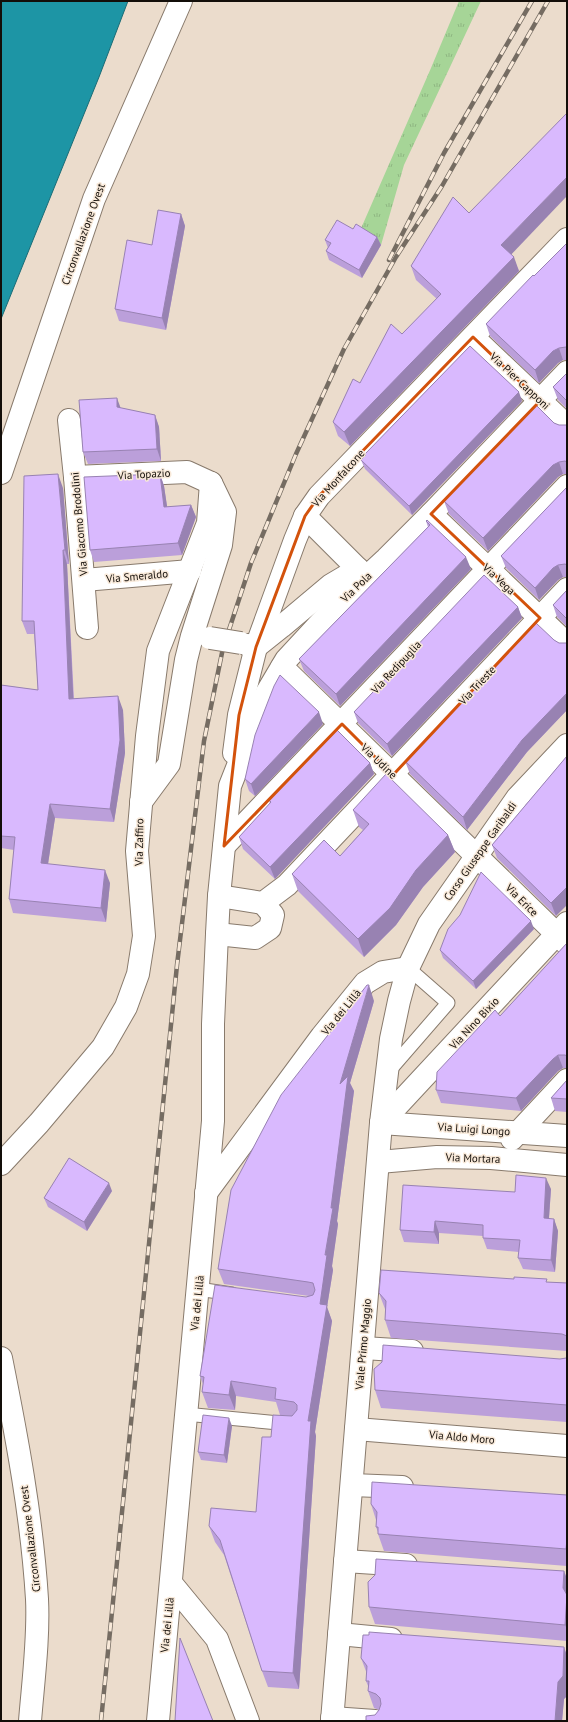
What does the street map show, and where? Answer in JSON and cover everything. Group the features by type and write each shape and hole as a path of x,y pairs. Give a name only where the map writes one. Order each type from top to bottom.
{"street":[{"name":"Circonvallazione Ovest","path":"1,473 94,199 181,1"},
{"name":"Via Monfalcone","path":"230,786 248,645 271,602 305,516 319,496 567,239"},
{"name":"Via Pier Capponi","path":"473,337 567,426"},
{"name":"Via Pola","path":"206,1193 213,1121 213,1024 219,896 230,786 267,692 282,667 362,573 431,514 567,372"},
{"name":"Via Giacomo Brodolini","path":"69,420 84,580 86,628"},
{"name":"Via Topazio","path":"75,477 187,472 211,483"},
{"path":"141,803 169,764 186,660 201,637 222,545 225,512 211,483"},
{"name":"Via Zaffiro","path":"1,1164 39,1123 103,1047 126,1007 138,974 144,936 137,851 158,651 208,523 211,483"},
{"name":"Via Redipuglia","path":"224,846 342,724 567,486"},
{"name":"Via Vega","path":"431,514 567,644"},
{"path":"201,637 248,645 281,627 330,585 362,573 305,516"},
{"name":"Via Smeraldo","path":"84,580 190,571"},
{"name":"Via Trieste","path":"263,903 287,885 567,589"},
{"name":"Via Udine","path":"282,667 477,856"},
{"name":"Corso Giuseppe Garibaldi","path":"408,968 429,924 517,798 567,745"},
{"name":"Via Erice","path":"477,856 563,934"},
{"path":"217,934 255,938 270,928 273,915 263,903 219,896"},
{"name":"Via Nino Bixio","path":"381,1123 563,934"},
{"name":"Viale Primo Maggio","path":"332,1719 363,1348 377,1272 381,1123 391,1039 398,1000 408,968"},
{"name":"Via dei Lillà","path":"158,1721 206,1193 322,1036 365,983 383,972 408,968"},
{"path":"491,1158 567,1080"},
{"name":"Via Luigi Longo","path":"381,1123 567,1136"},
{"name":"Via Mortara","path":"379,1162 437,1156 491,1158 567,1165"},
{"path":"363,1348 434,1353"},
{"name":"Circonvallazione Ovest","path":"1,1358 27,1500 37,1601 35,1662 30,1721"},
{"name":"Via Aldo Moro","path":"356,1429 567,1446"},
{"path":"352,1485 423,1488"},
{"path":"345,1561 424,1567"},
{"path":"171,1583 217,1639 248,1721"},
{"path":"339,1634 410,1640"},
{"path":"332,1719 375,1721"}],"lane":[{"path":"388,1072 448,1003 408,968"},
{"path":"198,1289 244,1295"},
{"path":"185,1414 295,1424"}],"highlighted area":[{"path":"473,337 540,401 431,514 540,618 393,775 342,724 224,846 239,715 256,647 305,516 319,496"}],"green space":[{"path":"459,1 481,1 404,165 381,245 359,233"}],"water":[{"path":"1,1 128,1 99,77 1,319"}],"building":[{"path":"567,113 567,177 501,245 514,257 344,432 333,422 353,379 360,383 391,324 402,334 441,294 411,266 453,197 469,213"},
{"path":"158,210 181,214 162,318 115,309 127,240 152,245"},
{"path":"337,220 353,229 356,224 377,237 359,270 326,251 331,243 325,240"},
{"path":"567,243 567,348 559,348 553,351 535,370 486,324 533,275 534,276"},
{"path":"470,346 519,392 409,506 361,460 366,455 365,454"},
{"path":"567,373 567,401 553,387"},
{"path":"117,398 117,407 155,415 157,449 83,452 79,400"},
{"path":"536,405 554,423 559,425 567,425 567,462 559,462 553,465 483,538 444,501"},
{"path":"58,474 65,550 63,550 69,699 118,696 120,740 110,809 50,804 41,863 105,870 101,908 9,899 15,837 1,836 1,685 38,690 34,621 22,621 24,476"},
{"path":"160,474 164,507 191,505 178,543 90,550 84,477"},
{"path":"567,487 567,565 558,565 553,568 535,588 501,556"},
{"path":"427,520 466,557 336,694 299,659 430,525 426,521"},
{"path":"484,575 518,607 387,744 354,712"},
{"path":"567,590 567,619 553,605"},
{"path":"536,623 554,640 559,643 567,643 567,693 522,740 463,817 405,761"},
{"path":"280,675 319,712 251,784 245,779 255,735 274,686"},
{"path":"337,730 370,763 270,867 239,837 271,802 269,800"},
{"path":"567,756 567,887 551,903 492,845"},
{"path":"386,774 448,835 416,870 390,908 358,939 292,874 324,840 340,856 369,824 353,810"},
{"path":"481,872 531,921 473,981 440,950 448,929 460,915"},
{"path":"567,943 567,1056 558,1055 553,1059 516,1098 436,1090 437,1072 495,1010 500,1016"},
{"path":"367,985 369,985 340,1084 348,1076 331,1208 333,1208 325,1255 327,1255 320,1304 327,1305 308,1421 311,1421 293,1673 262,1671 220,1540 209,1526 211,1508 256,1512 262,1437 271,1437 273,1415 292,1416 297,1410 297,1405 294,1402 275,1399 276,1388 231,1381 229,1395 202,1392 204,1377 200,1376 215,1285 306,1297 313,1295 315,1290 313,1283 218,1269 231,1190 281,1095"},
{"path":"567,1080 567,1099 551,1098"},
{"path":"69,1158 109,1183 84,1222 44,1198"},
{"path":"516,1175 546,1178 544,1218 554,1219 551,1260 518,1258 520,1240 483,1238 483,1225 435,1221 434,1232 400,1230 403,1185 515,1192"},
{"path":"381,1270 514,1279 514,1277 547,1279 546,1282 567,1283 567,1336 562,1334 385,1320 386,1301 379,1293"},
{"path":"383,1345 560,1359 567,1357 567,1405 375,1390 374,1369 382,1362"},
{"path":"203,1415 229,1418 224,1455 198,1452"},
{"path":"372,1482 567,1495 566,1549 378,1534 378,1527 376,1527 377,1512 371,1504"},
{"path":"376,1559 564,1571 563,1588 567,1595 565,1625 369,1607 368,1582 375,1575"},
{"path":"369,1632 564,1647 563,1676 558,1682 555,1721 366,1721 366,1716 375,1715 381,1704 380,1698 376,1694 368,1691 369,1681 366,1681 367,1666 361,1658 363,1635 369,1635"},
{"path":"180,1638 213,1721 175,1721"}],"railway":[{"path":"389,260 444,153 532,1"},
{"path":"101,1721 177,965 204,741 223,648 251,563 296,454 344,349 396,257 442,186 548,1"}]}
